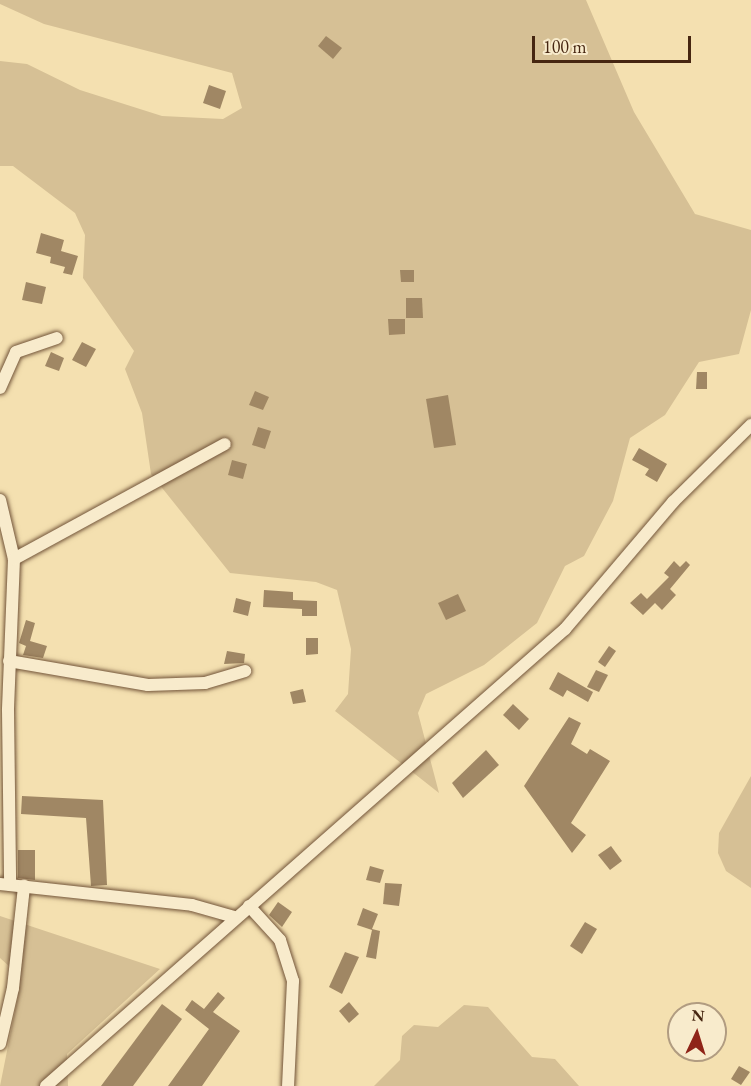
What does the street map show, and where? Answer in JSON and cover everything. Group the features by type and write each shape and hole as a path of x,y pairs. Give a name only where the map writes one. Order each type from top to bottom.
{"street":[{"path":"0,388 16,352 57,338"},
{"path":"46,1086 234,917 565,629 673,502 751,425"},
{"path":"14,559 225,444"},
{"path":"0,500 14,559 9,661 5,884 192,904 234,917"},
{"path":"0,592 13,593"},
{"path":"9,661 148,685 205,683 245,671"},
{"path":"0,1044 13,988 24,886"},
{"path":"249,906 280,940 293,981 288,1086"}],"shaded area":[{"path":"0,0 586,0 634,112 695,214 751,230 751,310 739,354 699,362 665,415 630,438 613,501 584,556 565,566 537,623 484,665 426,694 418,713 439,793 335,711 348,694 351,649 337,590 316,582 230,573 151,474 142,413 125,369 134,351 83,278 85,235 75,213 13,166 0,166 0,61 27,64 80,90 162,116 223,119 242,108 232,73 44,24 0,4"},
{"path":"751,776 751,888 726,871 718,853 719,833"},
{"path":"0,916 160,969 67,1054 68,1086 0,1086 18,996 10,967 0,958"},
{"path":"464,1005 488,1007 532,1057 555,1059 579,1086 374,1086 400,1060 402,1036 414,1025 438,1027"}],"building":[{"path":"326,36 342,48 333,59 318,46"},
{"path":"209,85 226,91 220,109 203,103"},
{"path":"41,233 64,240 61,251 78,256 72,275 63,273 65,267 50,263 51,257 36,253"},
{"path":"400,270 414,270 414,282 401,282"},
{"path":"26,282 46,287 42,304 22,300"},
{"path":"406,298 422,298 423,318 406,318"},
{"path":"388,319 405,319 405,334 389,335"},
{"path":"82,342 96,349 86,367 72,360"},
{"path":"51,352 64,358 59,371 45,366"},
{"path":"697,372 707,372 707,389 696,389"},
{"path":"255,391 269,397 263,410 249,405"},
{"path":"448,395 456,445 434,448 426,399"},
{"path":"258,427 271,431 265,449 252,445"},
{"path":"639,448 667,464 657,482 645,475 649,469 632,460"},
{"path":"232,460 247,464 243,479 228,475"},
{"path":"674,561 680,567 686,561 690,565 670,589 676,595 662,610 655,603 643,615 630,603 641,593 647,599 669,577 664,573"},
{"path":"264,590 293,592 293,600 317,601 317,616 302,616 302,609 263,607"},
{"path":"458,594 466,611 446,620 438,603"},
{"path":"236,598 251,602 248,616 233,612"},
{"path":"26,620 35,623 30,641 47,646 43,658 23,655 26,646 19,643"},
{"path":"306,638 318,638 318,654 306,655"},
{"path":"609,646 616,651 605,667 598,662"},
{"path":"227,651 245,654 244,663 224,664"},
{"path":"596,670 608,675 599,692 587,687"},
{"path":"558,672 593,692 588,702 567,690 563,697 549,689"},
{"path":"303,689 306,702 293,704 290,692"},
{"path":"513,704 529,719 519,730 503,715"},
{"path":"569,717 581,723 571,744 587,754 590,749 610,761 571,823 586,835 572,853 524,786"},
{"path":"486,750 499,765 463,798 452,783"},
{"path":"22,796 103,800 107,885 91,886 86,818 21,814"},
{"path":"611,846 622,861 610,870 598,855"},
{"path":"18,850 35,850 35,880 18,878"},
{"path":"370,866 384,870 380,883 366,880"},
{"path":"385,883 402,884 399,906 383,904"},
{"path":"278,902 292,912 282,927 269,915"},
{"path":"363,908 378,914 372,929 380,931 376,959 366,957 372,930 357,925"},
{"path":"585,922 597,929 582,954 570,946"},
{"path":"345,952 359,957 342,994 329,987"},
{"path":"218,992 225,998 213,1012 240,1031 202,1086 168,1086 209,1029 185,1010 192,1000 204,1009"},
{"path":"349,1002 359,1014 349,1023 339,1011"},
{"path":"162,1004 182,1019 133,1086 101,1086"},
{"path":"739,1066 750,1072 741,1085 731,1079"}]}
